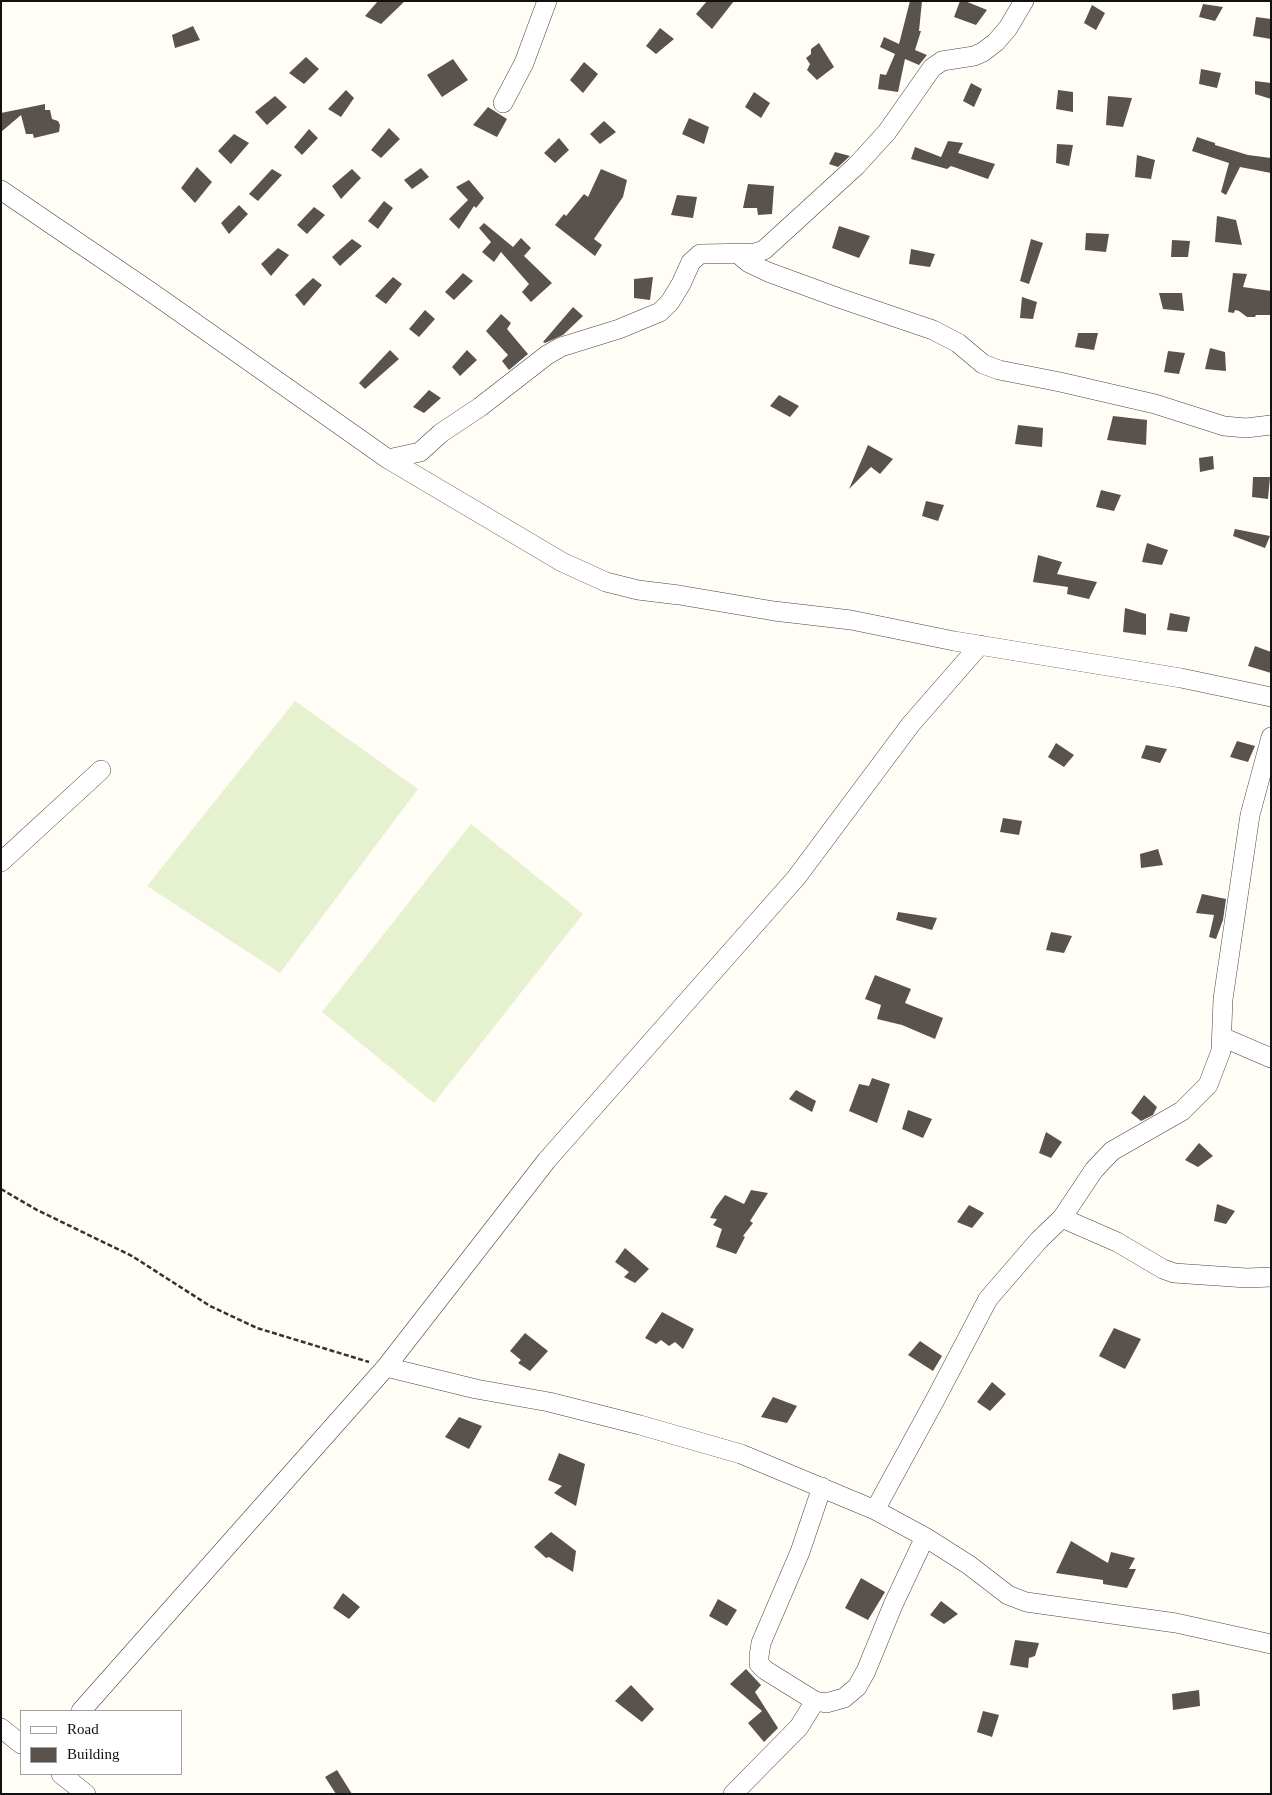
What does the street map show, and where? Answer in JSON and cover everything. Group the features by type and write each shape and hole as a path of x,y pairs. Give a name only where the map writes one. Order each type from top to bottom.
{"street":[{"path":"503,102 524,63 547,1"},
{"path":"388,458 409,456 420,452 441,433 480,407 547,355 561,347 619,329 660,312 670,302 691,262 700,254 716,252 755,253 764,250 856,166 886,132 932,68 942,61 974,56 990,47 1008,28 1024,1"},
{"path":"1,190 151,292 388,458 562,562 606,582 638,590 679,594 774,610 851,620 980,645 1181,678 1271,697"},
{"path":"738,254 749,263 768,272 932,330 958,343 983,364 999,370 1155,404 1224,426 1246,428 1271,425"},
{"path":"82,1710 386,1367 547,1160 796,878 911,724 980,645"},
{"path":"875,1510 988,1299 1039,1240 1062,1218 1094,1170 1112,1151 1182,1111 1208,1085 1220,1051 1223,1000 1250,815 1271,736"},
{"path":"1,862 101,770"},
{"path":"1222,1036 1271,1058"},
{"path":"1062,1218 1117,1242 1163,1269 1174,1272 1247,1278 1271,1277"},
{"path":"386,1367 476,1390 549,1402 640,1425 740,1454 875,1510 926,1537 970,1565 1008,1595 1026,1602 1176,1623 1271,1644"},
{"path":"822,1487 800,1552 761,1643 759,1656 759,1664 765,1670 815,1701 826,1703 844,1698 857,1687 866,1671 893,1605 926,1537"},
{"path":"733,1794 799,1727 815,1701"},
{"path":"1,1728 20,1743"},
{"path":"62,1775 86,1794"}],"path":[{"path":"1,1189 36,1210 132,1256 210,1306 257,1328 386,1367"}],"green space":[{"path":"295,701 418,789 280,973 147,886"},
{"path":"471,824 583,914 434,1103 322,1012"}],"building":[{"path":"378,1 405,1 381,24 365,16"},
{"path":"707,1 734,1 712,29 696,14"},
{"path":"910,1 922,1 919,31 921,31 915,50 927,55 919,65 905,59 898,92 878,89 880,74 886,75 895,54 880,47 884,37 899,44"},
{"path":"960,1 965,1 987,10 976,25 954,17"},
{"path":"1203,4 1223,7 1215,21 1199,17"},
{"path":"1092,5 1105,13 1096,30 1084,23"},
{"path":"1256,17 1271,19 1271,39 1253,36"},
{"path":"193,26 200,40 175,48 172,35"},
{"path":"660,28 674,39 656,54 646,46"},
{"path":"819,43 834,67 817,80 807,70 810,64 806,58 811,54 811,49"},
{"path":"306,57 319,69 304,84 289,73"},
{"path":"453,59 468,80 442,97 427,75"},
{"path":"584,62 598,74 583,93 570,80"},
{"path":"1201,69 1221,73 1217,88 1199,84"},
{"path":"1255,81 1271,83 1271,99 1255,94"},
{"path":"971,83 982,89 974,107 963,101"},
{"path":"346,90 354,98 341,117 328,109"},
{"path":"1058,90 1073,92 1073,112 1056,109"},
{"path":"754,92 770,103 761,118 745,107"},
{"path":"275,96 287,107 267,125 255,112"},
{"path":"1108,96 1132,98 1123,127 1106,125"},
{"path":"45,104 45,110 50,110 52,119 58,121 60,125 59,132 34,138 33,134 26,134 21,115 1,132 1,113"},
{"path":"488,107 507,119 497,137 473,125"},
{"path":"689,118 709,127 704,144 682,134"},
{"path":"604,121 616,132 600,144 590,134"},
{"path":"389,128 400,139 381,158 371,150"},
{"path":"309,129 318,138 302,155 294,147"},
{"path":"234,134 249,143 231,164 218,151"},
{"path":"1197,137 1215,143 1215,145 1248,155 1271,158 1271,173 1240,167 1226,195 1221,192 1229,163 1192,151"},
{"path":"559,138 569,150 555,163 544,153"},
{"path":"948,141 963,143 958,153 995,164 988,179 951,166 947,169 911,159 915,147 941,157"},
{"path":"1057,144 1073,145 1069,166 1056,163"},
{"path":"835,152 850,156 838,167 829,164"},
{"path":"1137,155 1155,160 1151,179 1135,177"},
{"path":"197,167 212,182 195,203 181,188"},
{"path":"421,168 429,177 412,189 404,180"},
{"path":"272,169 282,175 258,201 249,194"},
{"path":"352,169 361,178 341,199 332,186"},
{"path":"601,169 627,180 623,197 594,239 602,245 595,256 555,225 564,214 566,216 584,194 588,197"},
{"path":"469,180 484,198 476,208 474,206 459,229 449,219 468,200 456,187"},
{"path":"748,184 774,186 772,214 758,215 757,208 743,208"},
{"path":"677,195 697,197 693,218 671,215"},
{"path":"384,201 393,208 378,229 368,221"},
{"path":"239,205 248,214 229,234 221,223"},
{"path":"314,207 325,215 307,234 297,225"},
{"path":"1217,216 1236,220 1242,245 1215,242"},
{"path":"484,223 513,247 521,238 531,248 524,256 552,283 531,302 522,292 529,284 501,252 494,262 482,252 491,242 479,228"},
{"path":"839,226 870,236 859,258 832,248"},
{"path":"1086,233 1109,234 1106,252 1085,250"},
{"path":"352,239 362,246 340,266 332,257"},
{"path":"1031,239 1043,243 1029,284 1020,281"},
{"path":"1172,240 1190,241 1188,257 1171,257"},
{"path":"278,248 289,255 271,276 261,264"},
{"path":"911,249 935,254 930,267 909,264"},
{"path":"463,273 473,281 454,300 445,292"},
{"path":"1233,273 1247,274 1243,287 1271,291 1271,315 1247,317 1239,311 1235,310 1234,313 1228,312"},
{"path":"393,277 402,284 386,304 375,296"},
{"path":"653,277 650,300 634,298 634,279"},
{"path":"313,278 322,285 304,306 295,295"},
{"path":"1159,293 1182,293 1184,311 1163,309"},
{"path":"1022,297 1037,302 1033,319 1020,318"},
{"path":"573,307 583,316 563,335 545,343 543,342"},
{"path":"425,310 435,319 419,337 409,329"},
{"path":"501,314 511,323 507,329 528,354 509,370 502,361 508,355 486,331"},
{"path":"1078,333 1098,333 1094,350 1075,347"},
{"path":"1210,348 1225,352 1226,371 1205,369"},
{"path":"390,350 399,359 365,389 359,383"},
{"path":"467,350 477,360 460,376 452,367"},
{"path":"1168,351 1185,353 1179,374 1164,372"},
{"path":"429,390 441,398 424,413 413,407"},
{"path":"779,395 799,406 790,417 770,406"},
{"path":"1113,416 1147,420 1146,445 1107,440"},
{"path":"1018,425 1043,428 1042,447 1015,444"},
{"path":"868,445 893,459 880,474 871,467 849,489"},
{"path":"1213,456 1214,469 1200,472 1199,458"},
{"path":"1253,477 1270,477 1268,499 1252,497"},
{"path":"1101,490 1121,495 1114,511 1096,507"},
{"path":"926,501 944,505 938,521 922,516"},
{"path":"1235,529 1270,536 1265,548 1233,536"},
{"path":"1147,543 1168,550 1162,565 1142,562"},
{"path":"1038,555 1062,562 1057,574 1097,582 1089,599 1067,594 1068,587 1033,582"},
{"path":"1125,608 1146,614 1146,635 1123,632"},
{"path":"1170,613 1190,617 1187,632 1167,630"},
{"path":"1255,646 1271,652 1271,673 1248,666"},
{"path":"1237,741 1255,746 1248,762 1230,757"},
{"path":"1056,743 1074,755 1064,767 1048,757"},
{"path":"1146,745 1167,749 1160,763 1141,758"},
{"path":"1003,818 1022,821 1019,835 1000,832"},
{"path":"1158,849 1163,865 1141,868 1140,854"},
{"path":"1202,894 1226,899 1223,920 1216,939 1209,937 1214,915 1196,913"},
{"path":"898,912 937,918 932,930 896,920"},
{"path":"1051,932 1072,936 1064,953 1046,950"},
{"path":"875,975 911,989 905,1003 943,1018 935,1039 902,1025 877,1019 881,1005 865,999"},
{"path":"872,1078 890,1084 877,1123 849,1111 859,1084 869,1086"},
{"path":"796,1090 816,1101 812,1112 789,1099"},
{"path":"1144,1095 1157,1107 1153,1115 1141,1121 1131,1113"},
{"path":"908,1110 932,1119 923,1138 902,1129"},
{"path":"1046,1132 1062,1142 1051,1158 1039,1153"},
{"path":"1199,1143 1213,1156 1198,1167 1185,1160"},
{"path":"751,1190 768,1193 750,1221 753,1223 743,1236 745,1237 736,1254 716,1247 722,1229 713,1225 717,1219 710,1218 716,1207 725,1195 744,1204"},
{"path":"1217,1204 1235,1211 1226,1224 1214,1221"},
{"path":"969,1205 984,1213 972,1228 957,1222"},
{"path":"625,1248 649,1269 635,1283 624,1277 629,1272 615,1262"},
{"path":"662,1312 694,1329 683,1349 675,1342 669,1346 661,1340 656,1344 645,1338"},
{"path":"1114,1328 1141,1339 1125,1369 1099,1356"},
{"path":"525,1333 548,1351 530,1371 518,1363 521,1360 510,1351"},
{"path":"920,1341 942,1356 933,1371 908,1355"},
{"path":"992,1382 1006,1394 990,1411 977,1402"},
{"path":"773,1397 797,1406 787,1423 761,1417"},
{"path":"459,1417 482,1426 469,1449 445,1437"},
{"path":"559,1453 585,1464 576,1506 554,1493 562,1486 548,1480"},
{"path":"551,1532 576,1551 573,1572 549,1557 546,1558 534,1547"},
{"path":"1071,1541 1108,1563 1111,1552 1135,1558 1129,1569 1136,1569 1127,1588 1103,1584 1103,1580 1056,1573"},
{"path":"861,1578 885,1592 868,1620 845,1608"},
{"path":"343,1593 360,1607 349,1619 333,1608"},
{"path":"718,1599 737,1610 727,1626 709,1616"},
{"path":"941,1601 958,1614 944,1624 930,1615"},
{"path":"1015,1640 1039,1643 1035,1656 1029,1658 1028,1668 1010,1665"},
{"path":"746,1669 761,1685 755,1692 778,1728 764,1742 748,1723 762,1711 730,1684"},
{"path":"631,1685 654,1709 642,1722 615,1701"},
{"path":"1199,1690 1200,1706 1173,1710 1172,1694"},
{"path":"983,1711 999,1715 992,1737 977,1732"},
{"path":"337,1770 352,1794 336,1794 325,1777"}]}
